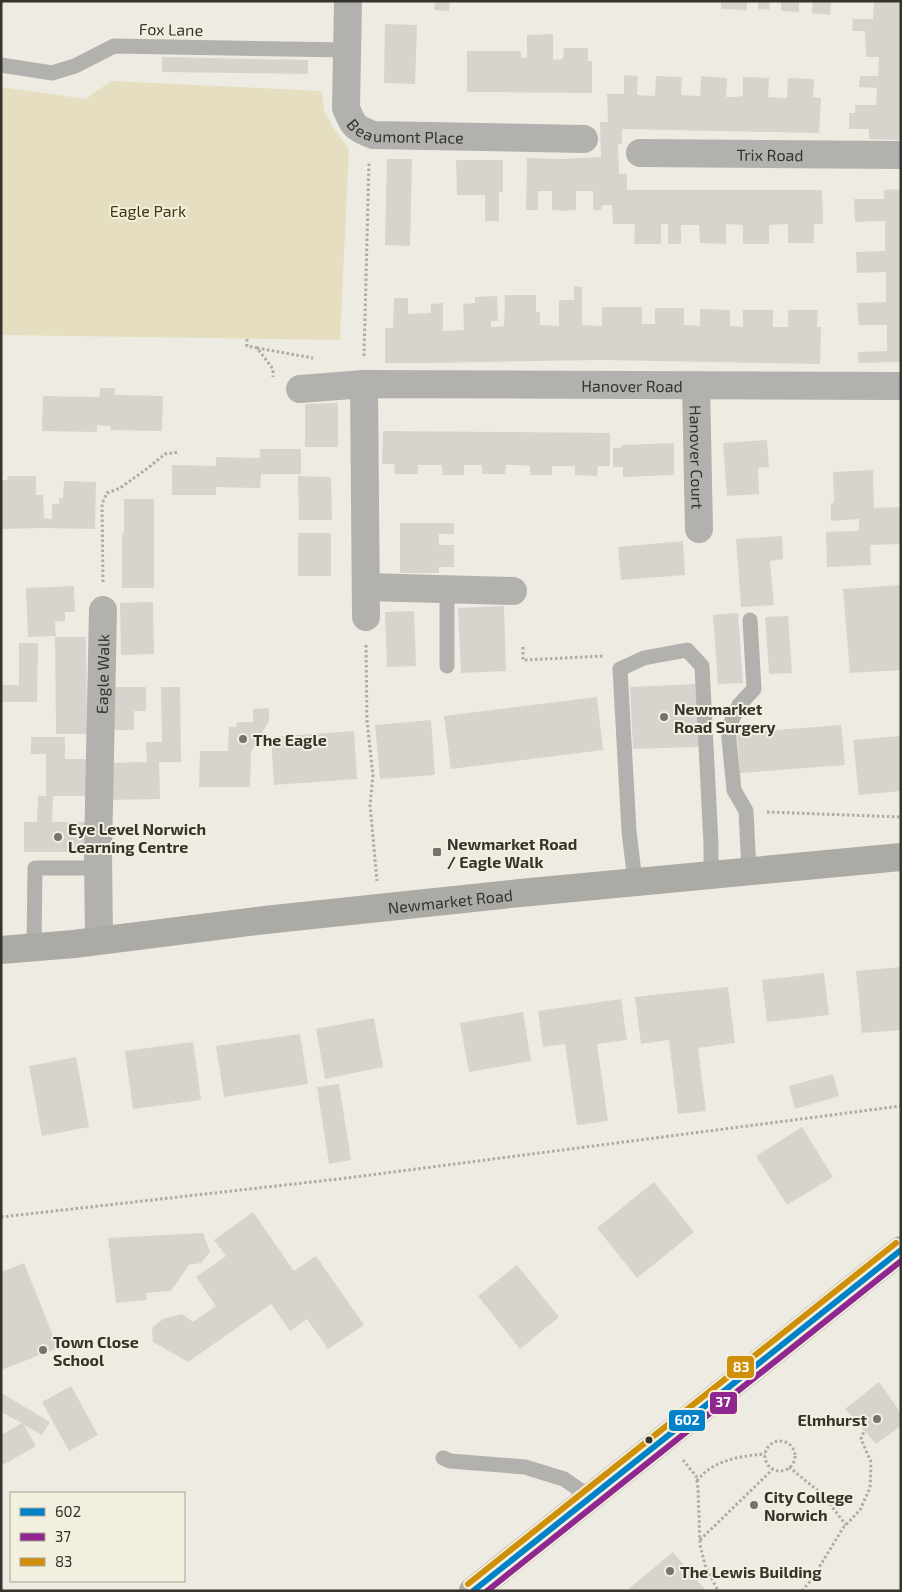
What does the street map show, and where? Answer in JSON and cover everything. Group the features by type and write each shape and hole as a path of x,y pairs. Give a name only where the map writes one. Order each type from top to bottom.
{"main road":[{"name":"Newmarket Road","path":"1,950 380,907 901,856"},
{"path":"473,1591 901,1250"}],"street":[{"name":"Beaumont Place","path":"348,1 346,108 352,123 362,131 374,135 584,139"},
{"name":"Trix Road","path":"640,153 901,156"},
{"name":"Hanover Road","path":"300,389 364,384 901,386"},
{"path":"364,384 366,617"},
{"name":"Hanover Court","path":"696,386 699,529"},
{"path":"366,588 513,591"},
{"name":"Eagle Walk","path":"99,940 98,868 103,610"}],"lane":[{"name":"Fox Lane","path":"1,66 52,72 75,66 114,46 347,50"},
{"path":"447,590 447,666"},
{"path":"749,871 746,811 734,790 728,729 738,705 754,689 750,620"},
{"path":"635,882 629,831 620,669 644,658 687,650 702,666 711,875"},
{"path":"34,947 35,868 98,868"},
{"path":"443,1458 450,1461 525,1468 564,1479 590,1497"}],"path":[{"path":"364,384 369,166 374,135"},
{"path":"247,339 247,346 257,348 273,369 274,379"},
{"name":"Eagle Walk","path":"103,610 102,504 107,493 120,488 165,454 179,452"},
{"path":"366,617 367,721 373,776 370,806 380,907"},
{"path":"523,647 523,660 604,655 604,664"},
{"path":"746,811 901,817"},
{"path":"1,1217 346,1178 901,1106"},
{"path":"802,1591 812,1579 846,1525 860,1510 870,1488 872,1462 861,1439 864,1431"},
{"path":"665,1438 696,1476 700,1540 705,1564 718,1591"},
{"path":"779,1441 792,1447 795,1456 789,1468 784,1470 773,1469 767,1463 765,1454 770,1445 779,1441"},
{"path":"697,1482 701,1476 711,1469 736,1457 765,1454"},
{"path":"789,1468 823,1495 846,1525"},
{"path":"700,1540 773,1469"}],"green space":[{"name":"Eagle Park","path":"111,81 322,91 324,111 349,150 340,340 1,335 1,87 86,99"}],"building":[{"path":"435,1 450,1 449,11 434,10"},
{"path":"721,1 747,1 747,10 721,9"},
{"path":"758,1 770,1 769,10 758,9"},
{"path":"781,1 799,1 799,12 781,11"},
{"path":"813,1 831,1 830,15 812,13"},
{"path":"874,1 901,1 901,140 869,139 869,129 849,129 849,113 855,113 855,105 876,105 877,88 859,87 860,76 878,76 879,57 866,57 865,31 852,31 853,19 873,19"},
{"path":"385,24 417,25 415,84 384,83"},
{"path":"553,34 553,60 563,59 564,48 588,48 588,61 592,61 592,93 467,92 467,51 521,51 521,57 527,58 527,35"},
{"path":"162,57 308,60 308,74 162,72"},
{"path":"624,75 638,76 637,95 655,96 656,76 682,77 681,95 700,96 701,76 727,78 726,97 743,96 743,77 769,78 768,97 787,98 788,78 814,79 813,97 821,98 819,133 622,129 622,144 618,144 619,174 627,174 627,190 822,190 823,224 814,224 814,243 788,243 788,224 769,225 769,244 743,244 743,225 726,224 726,244 700,243 699,225 681,225 681,244 668,244 668,224 661,224 661,244 634,244 635,224 613,224 612,205 602,205 601,210 593,210 593,191 576,191 576,210 564,211 552,210 552,191 538,191 538,210 526,210 527,158 601,157 600,122 608,122 607,94 624,94"},
{"path":"387,159 412,159 410,246 385,245"},
{"path":"456,160 503,160 503,192 499,192 499,221 485,221 485,195 457,195"},
{"path":"901,189 901,362 859,363 858,352 887,351 887,325 859,325 857,303 886,302 886,272 857,273 856,252 885,251 885,221 855,222 854,199 884,199 884,190"},
{"path":"574,286 582,287 582,325 602,326 602,307 642,307 642,324 655,324 655,308 684,308 684,325 700,326 700,309 730,310 730,326 743,327 743,310 773,310 773,327 788,327 788,310 818,310 817,327 821,327 820,364 602,360 385,363 385,328 393,328 394,298 408,298 408,314 431,313 431,304 443,303 443,331 464,330 463,304 475,303 475,297 497,296 498,321 491,321 491,327 504,326 505,295 536,295 536,312 540,312 540,325 559,326 559,300 574,300"},
{"path":"100,388 115,388 115,395 163,396 162,431 111,430 110,426 97,425 97,432 42,431 43,396 99,397"},
{"path":"338,403 338,447 305,447 305,404"},
{"path":"383,431 610,433 610,466 598,466 597,476 575,475 575,466 552,466 552,475 530,475 530,466 517,465 506,465 505,474 482,474 482,465 464,465 464,475 442,475 442,465 418,465 418,474 395,474 394,464 382,464"},
{"path":"767,440 769,467 758,468 759,494 727,496 723,443"},
{"path":"674,443 674,475 623,477 623,467 613,467 613,448 621,448 621,445"},
{"path":"260,449 301,449 301,474 261,474 260,488 216,487 216,495 172,495 172,465 216,466 216,457 260,458"},
{"path":"873,470 874,508 901,507 901,544 870,545 871,565 827,567 826,532 859,531 859,519 831,521 831,503 834,503 833,472"},
{"path":"8,476 36,476 36,495 43,495 44,518 52,519 52,504 59,504 59,498 63,498 64,481 96,482 95,529 1,529 1,480 7,480"},
{"path":"298,476 331,477 332,520 299,520"},
{"path":"124,499 154,499 154,588 122,588"},
{"path":"400,523 454,523 454,534 439,534 439,545 454,545 454,567 439,567 439,573 400,573"},
{"path":"298,533 331,533 331,576 298,576"},
{"path":"782,536 783,559 770,561 774,605 741,607 736,539"},
{"path":"683,541 685,575 621,580 618,547"},
{"path":"901,585 901,670 850,673 843,589"},
{"path":"74,586 75,612 65,612 65,621 55,622 56,636 28,637 26,588"},
{"path":"153,602 154,654 121,655 120,603"},
{"path":"504,606 506,671 461,673 458,608"},
{"path":"414,611 416,666 387,667 385,612"},
{"path":"738,613 743,683 718,684 713,615"},
{"path":"788,616 792,673 769,674 765,617"},
{"path":"55,637 86,637 87,734 56,734"},
{"path":"19,643 38,643 37,702 1,702 1,685 19,685"},
{"name":"Newmarket Road Surgery","path":"696,684 699,747 633,749 630,687"},
{"path":"109,687 146,687 146,711 134,711 134,730 110,730"},
{"path":"161,687 180,687 181,762 159,762 160,799 107,800 107,763 147,762 146,742 162,742"},
{"path":"597,697 603,750 451,769 444,716"},
{"name":"The Eagle","path":"269,708 269,721 251,752 250,787 199,787 200,751 228,751 229,727 236,727 237,722 253,722 253,709"},
{"path":"431,720 435,775 380,779 375,725"},
{"path":"841,725 845,765 740,773 737,733"},
{"path":"354,731 357,779 274,785 271,737"},
{"path":"901,736 901,791 859,795 853,740"},
{"path":"31,737 65,737 65,759 91,759 92,796 53,796 52,822 92,822 92,852 24,852 24,822 37,822 38,796 46,796 46,754 31,754"},
{"path":"901,967 901,1030 862,1033 856,971"},
{"path":"824,973 829,1015 767,1022 762,980"},
{"path":"728,987 735,1043 698,1048 706,1111 678,1114 669,1040 641,1044 635,997"},
{"path":"621,999 627,1040 597,1044 608,1121 577,1125 565,1044 543,1047 538,1011"},
{"path":"523,1012 531,1061 469,1072 460,1023"},
{"path":"374,1018 383,1067 325,1079 316,1029"},
{"path":"300,1034 308,1084 224,1097 216,1046"},
{"path":"193,1042 201,1100 133,1109 125,1051"},
{"path":"76,1057 89,1127 42,1136 29,1066"},
{"path":"833,1074 839,1096 795,1109 789,1086"},
{"path":"339,1084 351,1160 329,1164 317,1087"},
{"path":"802,1127 833,1177 787,1205 756,1156"},
{"path":"654,1182 694,1232 637,1278 597,1228"},
{"path":"253,1212 294,1271 316,1256 364,1325 328,1349 307,1319 290,1331 271,1304 188,1362 153,1342 152,1328 163,1319 182,1314 193,1322 216,1306 196,1277 226,1256 214,1240"},
{"path":"203,1233 210,1252 201,1263 189,1265 171,1291 146,1293 147,1300 116,1303 108,1238"},
{"path":"24,1263 58,1348 1,1370 1,1272"},
{"path":"517,1265 559,1317 520,1349 478,1296"},
{"name":"Elmhurst","path":"879,1382 901,1413 901,1426 876,1444 845,1409"},
{"path":"71,1386 98,1435 69,1451 42,1402"},
{"path":"3,1394 50,1422 42,1435 24,1425 36,1446 1,1466 1,1435 22,1423 1,1412 1,1397"},
{"name":"The Lewis Building","path":"673,1552 706,1591 626,1591"}],"transit line":[{"name":"83","path":"468,1584 896,1243"},
{"name":"602","path":"473,1591 901,1250"},
{"name":"37","path":"487,1591 901,1261"}],"place":[{"name":"Newmarket Road Surgery","path":"664,717"},
{"name":"The Eagle","path":"243,739"},
{"name":"Eye Level Norwich Learning Centre","path":"58,837"},
{"name":"Newmarket Road / Eagle Walk","path":"437,852"},
{"name":"Town Close School","path":"43,1350"},
{"name":"Elmhurst","path":"877,1419"},
{"name":"City College Norwich","path":"754,1505"},
{"name":"The Lewis Building","path":"670,1571"}]}
